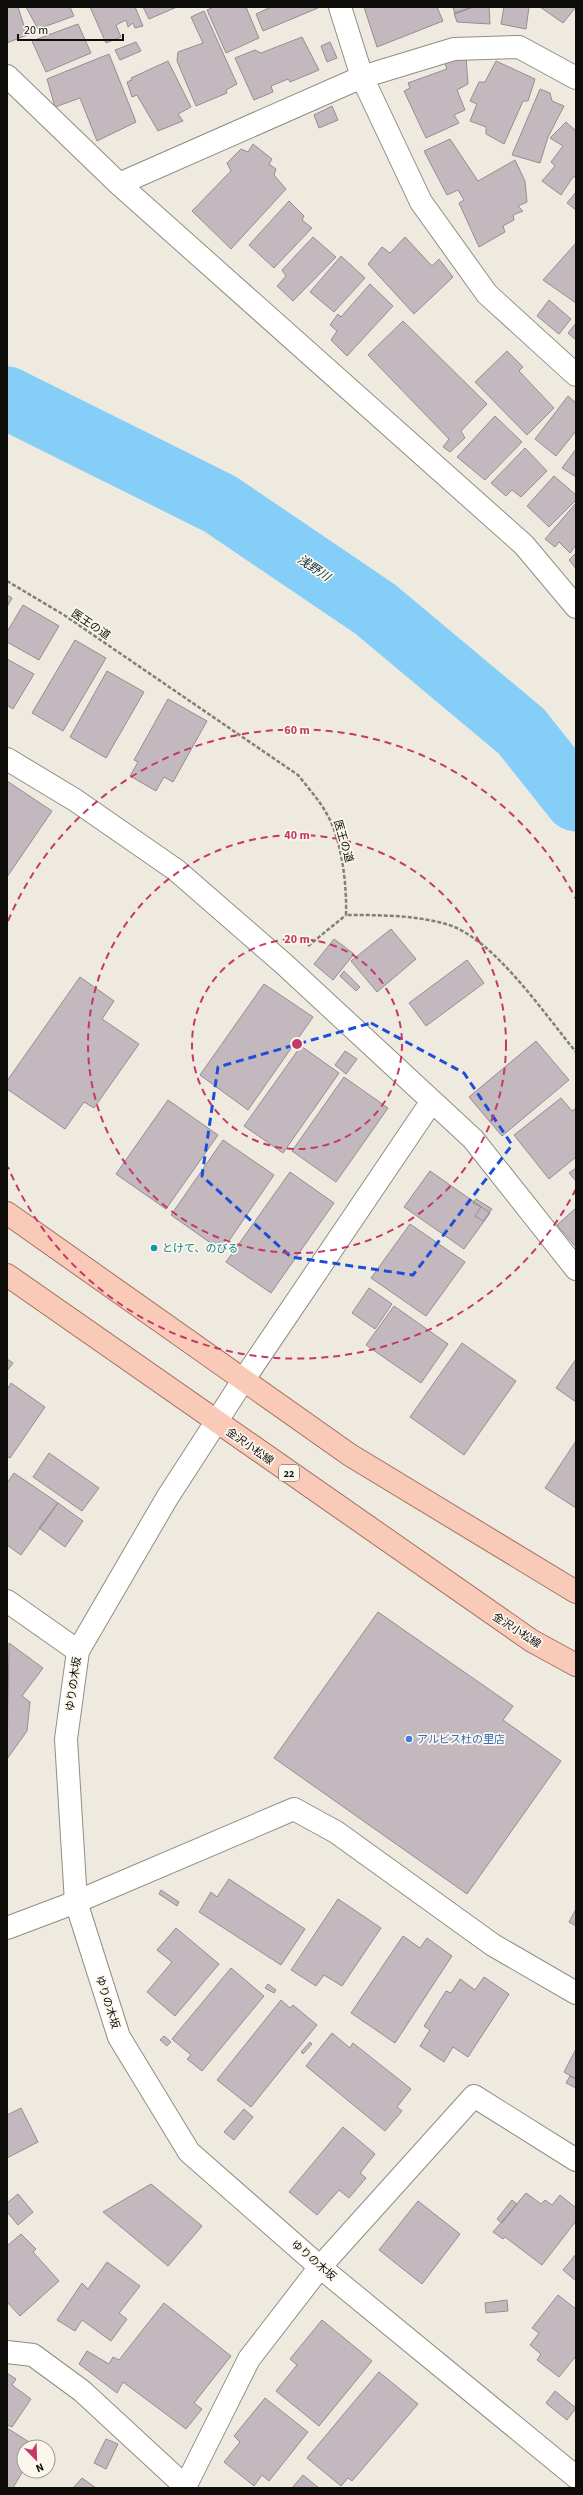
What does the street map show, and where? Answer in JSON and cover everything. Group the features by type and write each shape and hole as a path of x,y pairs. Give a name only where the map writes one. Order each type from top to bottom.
{"main road":[{"path":"7,1213 350,1455 576,1592"},
{"name":"金沢小松線","path":"7,1275 532,1641 576,1665"}],"street":[{"path":"340,7 362,77 421,202 487,294 576,375"},
{"path":"119,184 362,77 454,49 519,47 576,78"},
{"path":"7,76 119,184 524,545 576,607"},
{"path":"7,760 75,800 176,870 284,964 473,1139 576,1269"},
{"name":"ゆりの木坂","path":"432,1101 244,1379 166,1498 78,1651 66,1739 76,1902 119,2037 189,2152 320,2267 576,2477"},
{"path":"7,1601 78,1651"},
{"path":"7,1928 76,1902 294,1809 336,1832 493,1946 576,1992"},
{"path":"7,2352 33,2355 82,2391 187,2487 249,2359 320,2267 474,2096 576,2160"}],"path":[{"name":"医王の道","path":"7,581 64,615 298,775 315,796 330,819 343,864 347,892 346,915"},
{"path":"284,964 346,915 379,914 447,924 470,936 508,970 576,1052"}],"highlighted area":[{"path":"371,1023 464,1073 512,1145 413,1275 291,1257 202,1176 218,1067"}],"building":[{"path":"7,7 18,7 27,35 7,43"},
{"path":"26,7 70,7 74,16 38,29"},
{"path":"90,7 135,7 143,26 135,28 133,23 128,27 126,20 116,25 121,37 106,43"},
{"path":"143,7 177,7 149,19"},
{"path":"214,7 246,7 259,38 226,53 207,10"},
{"path":"271,7 318,8 263,31 256,14"},
{"path":"364,7 437,7 443,21 377,47"},
{"path":"453,7 473,7 455,14"},
{"path":"473,7 489,7 490,24 457,22 454,13"},
{"path":"504,7 529,7 526,29 501,24"},
{"path":"540,7 576,7 563,23"},
{"path":"204,11 237,84 226,90 227,93 196,106 177,61 178,52 203,43 191,17"},
{"path":"78,24 91,53 46,72 32,41"},
{"path":"302,37 319,70 290,82 288,79 271,86 273,92 254,100 235,58 255,50 261,53"},
{"path":"136,42 141,51 120,60 115,50"},
{"path":"330,42 337,58 327,62 321,46"},
{"path":"109,54 136,122 97,141 80,98 55,107 47,79"},
{"path":"466,57 468,84 457,90 465,110 454,115 459,123 426,138 404,91 410,88 408,83 447,69 444,61"},
{"path":"168,61 191,107 178,114 183,121 158,131 137,95 132,97 127,82 132,80 131,78"},
{"path":"496,61 535,79 528,101 523,101 504,144 486,134 486,127 470,121 477,104 470,101 479,82 485,82"},
{"path":"540,89 550,93 552,101 564,106 548,137 540,163 512,155"},
{"path":"332,106 338,120 319,128 314,115"},
{"path":"566,122 576,131 576,177 573,177 561,195 542,181 555,166 551,162 563,146 550,138"},
{"path":"450,139 478,181 515,160 525,181 527,202 518,206 523,211 513,215 514,220 503,226 505,232 479,247 459,203 464,200 458,190 447,195 424,151"},
{"path":"253,144 272,159 269,164 276,169 274,175 286,189 231,249 192,211 231,171 227,163 241,149 248,152"},
{"path":"576,192 576,210 567,203"},
{"path":"289,201 304,216 302,220 312,228 274,268 249,245"},
{"path":"313,237 336,257 293,301 277,286 286,276 282,270"},
{"path":"405,237 432,266 439,259 453,277 414,314 368,264 382,247 390,253"},
{"path":"576,243 576,303 543,280"},
{"path":"341,256 365,278 334,312 310,292"},
{"path":"370,284 393,306 347,356 331,340 337,331 330,325 338,314 341,317"},
{"path":"549,300 571,319 559,334 537,316"},
{"path":"403,321 487,404 461,431 465,438 450,452 443,447 449,439 368,355"},
{"path":"576,323 576,340 568,333"},
{"path":"507,351 523,367 519,371 554,408 527,435 475,382"},
{"path":"568,396 576,403 576,431 556,456 535,439"},
{"path":"495,416 522,442 485,480 457,457"},
{"path":"525,448 547,471 521,497 512,490 506,496 491,483"},
{"path":"576,449 576,477 562,468"},
{"path":"554,476 576,495 576,500 549,527 527,506"},
{"path":"576,503 576,545 570,553 559,542 555,547 545,539"},
{"path":"576,553 576,569 569,560"},
{"path":"7,595 12,598 7,607"},
{"path":"23,605 59,626 39,660 7,642 7,632"},
{"path":"75,640 106,658 63,731 32,713"},
{"path":"7,659 34,674 13,709 7,705"},
{"path":"107,671 144,692 106,758 70,737"},
{"path":"168,699 207,721 173,782 164,777 156,791 130,776 138,762 134,760"},
{"path":"7,781 52,811 7,877"},
{"path":"391,929 416,959 377,992 351,961"},
{"path":"334,939 354,954 333,980 314,964"},
{"path":"467,960 484,983 426,1026 409,1003"},
{"path":"344,971 360,987 356,991 340,976"},
{"path":"80,977 114,1001 102,1019 139,1044 94,1108 84,1102 65,1129 7,1089 7,1081"},
{"path":"264,984 313,1017 248,1110 200,1075"},
{"path":"536,1041 569,1080 502,1136 469,1097"},
{"path":"301,1046 339,1073 283,1153 244,1126"},
{"path":"345,1051 357,1059 346,1074 335,1065"},
{"path":"344,1077 388,1108 336,1182 292,1151"},
{"path":"561,1098 572,1111 576,1108 576,1157 549,1179 514,1135"},
{"path":"168,1100 218,1135 166,1209 116,1174"},
{"path":"223,1140 274,1175 222,1251 171,1215"},
{"path":"576,1168 576,1181 569,1173"},
{"path":"430,1171 490,1213 464,1249 404,1207"},
{"path":"290,1172 334,1203 271,1293 226,1262"},
{"path":"476,1199 492,1209 483,1221 475,1216 481,1207 473,1203"},
{"path":"576,1208 576,1247 557,1225"},
{"path":"410,1224 465,1262 426,1316 371,1278"},
{"path":"369,1288 392,1304 375,1329 352,1313"},
{"path":"394,1306 448,1344 421,1383 366,1345"},
{"path":"462,1343 516,1381 464,1455 410,1417"},
{"path":"7,1359 13,1363 7,1371"},
{"path":"576,1359 576,1402 556,1388"},
{"path":"11,1383 45,1407 10,1458 7,1456 7,1390"},
{"path":"576,1441 576,1508 545,1488"},
{"path":"49,1453 99,1488 82,1511 33,1477"},
{"path":"14,1473 58,1503 21,1555 7,1545 7,1483"},
{"path":"58,1503 83,1521 65,1547 39,1528"},
{"name":"アルビス杜の里店","path":"378,1612 513,1706 503,1720 561,1761 467,1894 274,1758"},
{"path":"9,1643 43,1668 22,1696 30,1702 27,1731 7,1759"},
{"path":"229,1879 305,1929 281,1965 199,1912 211,1892 217,1897"},
{"path":"161,1890 179,1902 177,1906 159,1894"},
{"path":"338,1899 381,1928 342,1986 324,1975 316,1986 291,1970"},
{"path":"576,1909 576,1926 569,1922"},
{"path":"176,1928 219,1964 175,2016 147,1992 172,1962 157,1950"},
{"path":"403,1936 420,1948 427,1938 452,1956 395,2043 351,2013"},
{"path":"231,1968 264,1996 202,2071 187,2059 191,2055 172,2039"},
{"path":"484,1977 509,1994 468,2057 453,2047 444,2062 420,2046 430,2030 424,2026 446,1991 451,1993 460,1979 475,1990"},
{"path":"268,1984 276,1990 274,1993 265,1988"},
{"path":"281,2000 290,2008 293,2005 317,2025 251,2107 217,2080"},
{"path":"332,2033 350,2048 353,2043 411,2089 397,2107 402,2111 385,2131 306,2066"},
{"path":"164,2036 171,2042 167,2046 160,2040"},
{"path":"310,2042 312,2044 303,2054 301,2052"},
{"path":"576,2049 576,2079 564,2072"},
{"path":"570,2076 576,2079 576,2088 566,2083"},
{"path":"21,2108 38,2142 7,2158 7,2115"},
{"path":"244,2109 253,2117 234,2140 224,2132"},
{"path":"343,2127 375,2154 360,2173 366,2178 349,2198 339,2190 317,2215 289,2192"},
{"path":"151,2184 202,2226 168,2266 103,2212"},
{"path":"526,2193 541,2204 545,2200 552,2205 560,2195 576,2208 576,2221 542,2265 505,2237 503,2239 493,2232"},
{"path":"18,2194 33,2212 18,2225 7,2212 7,2203"},
{"path":"512,2200 517,2204 502,2223 497,2219"},
{"path":"418,2201 460,2234 422,2284 379,2250"},
{"path":"21,2234 36,2249 33,2252 59,2281 20,2316 7,2302 7,2246"},
{"path":"576,2254 576,2281 563,2270"},
{"path":"107,2262 140,2286 119,2313 127,2319 111,2341 82,2320 75,2331 57,2320 82,2283 88,2289"},
{"path":"558,2295 576,2309 576,2356 559,2377 537,2360 541,2354 530,2345 539,2333 532,2328"},
{"path":"507,2300 508,2311 486,2313 485,2303"},
{"path":"164,2303 231,2356 194,2403 202,2409 186,2429 123,2382 117,2393 79,2364 87,2351 109,2364 113,2357 119,2360"},
{"path":"322,2320 372,2361 319,2426 276,2391 297,2365 290,2359"},
{"path":"379,2372 418,2404 352,2481 348,2478 341,2486 307,2458"},
{"path":"7,2373 16,2379 12,2385 31,2399 12,2427 7,2425"},
{"path":"555,2391 576,2408 567,2420 546,2403"},
{"path":"265,2398 308,2432 269,2481 262,2475 254,2486 224,2462 240,2442 234,2436"},
{"path":"7,2428 24,2439 16,2439 16,2479 18,2479 13,2488 7,2488"},
{"path":"106,2439 118,2444 106,2469 94,2463"},
{"path":"303,2475 319,2488 292,2488"},
{"path":"82,2478 96,2488 73,2488"}],"waterway":[{"name":"浅野川","path":"7,398 220,504 375,609 521,731 576,800"}],"place":[{"name":"とけて、のびる","path":"154,1248"},
{"name":"アルビス杜の里店","path":"409,1739"}]}
